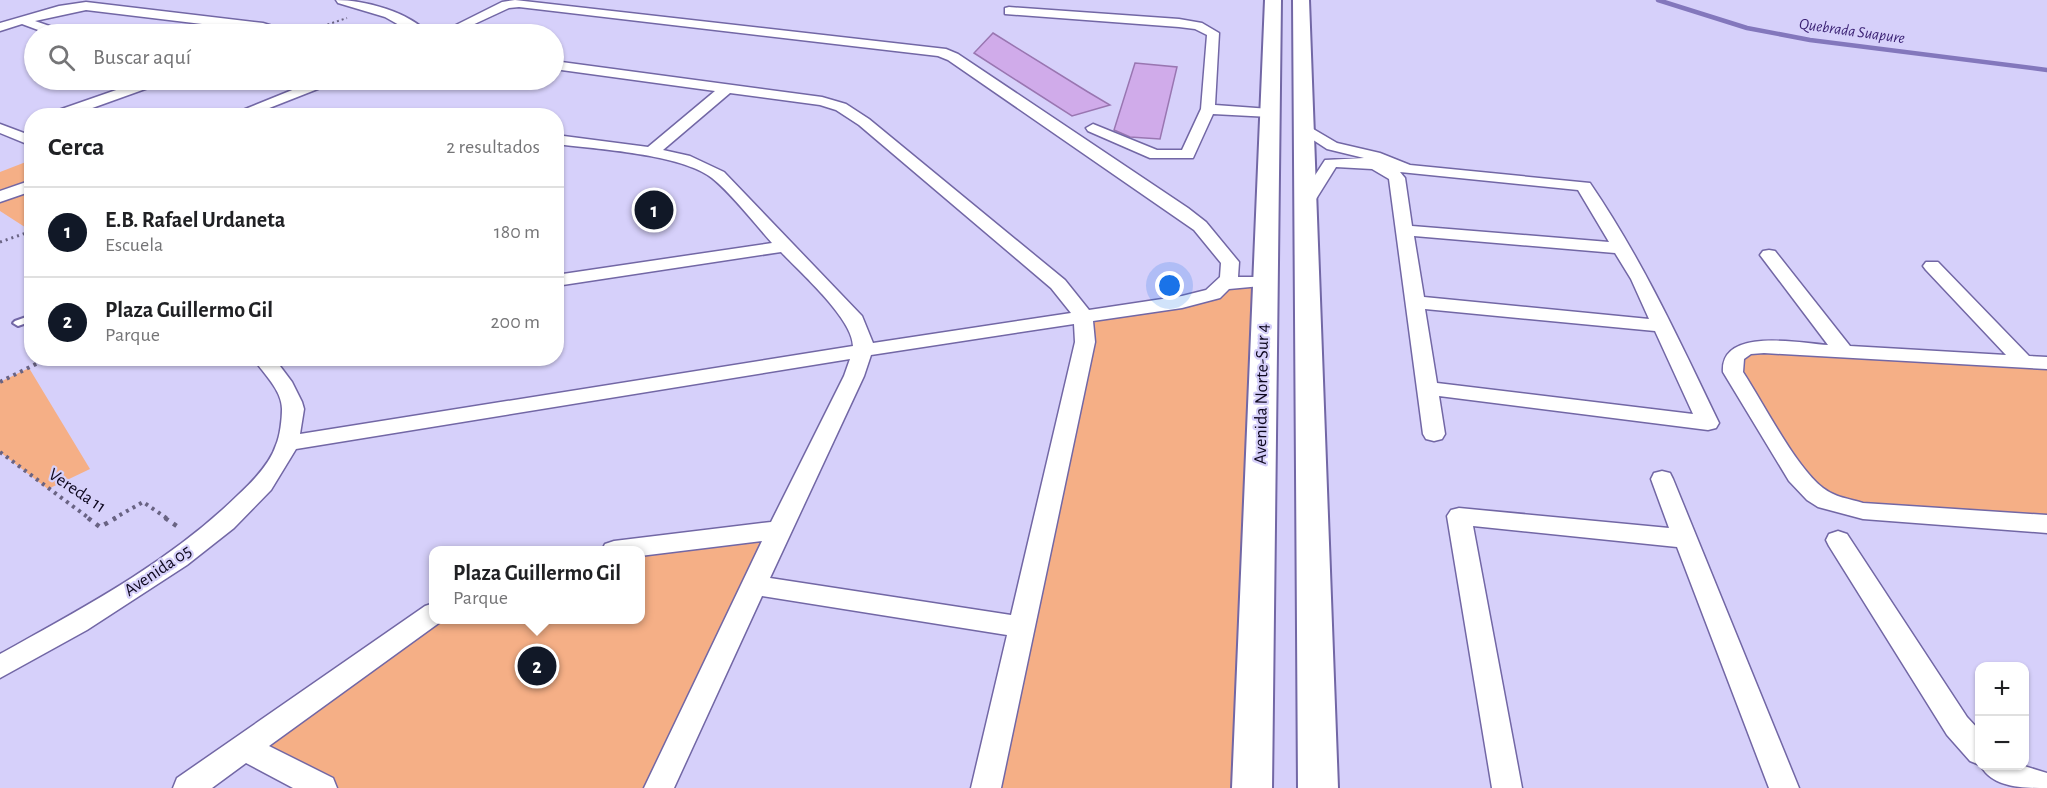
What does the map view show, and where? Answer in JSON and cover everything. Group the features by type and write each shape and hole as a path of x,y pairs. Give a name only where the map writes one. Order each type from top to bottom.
{"main road":[{"name":"Avenida Norte-Sur 4","path":"1252,788 1273,0"},
{"path":"1301,0 1318,788"}],"street":[{"path":"342,0 374,8 407,24"},
{"path":"374,8 391,0"},
{"path":"269,366 278,377 293,408 289,443 1083,315 1182,302 1214,294 1225,284 1231,272 1230,262 1200,226 1016,99 953,57 940,52 519,3 506,5 465,24"},
{"path":"0,27 69,8 94,6 239,24"},
{"path":"1009,11 1179,23 1203,27 1213,33 1208,109 1188,155 1155,155 1093,128"},
{"path":"22,20 33,24"},
{"path":"564,66 822,101 848,111 1058,284 1083,315 1085,342 986,788"},
{"path":"650,153 727,88"},
{"path":"78,108 129,90"},
{"path":"267,108 306,90"},
{"path":"1208,109 1270,113"},
{"path":"4,130 24,126"},
{"path":"1303,127 1332,146 1413,170 1584,186 1664,326 1708,423 1427,388"},
{"path":"4,130 24,139"},
{"path":"564,140 684,159 710,168 855,320 860,329 863,350 854,376 659,788"},
{"path":"1305,203 1331,164 1332,146"},
{"path":"1331,164 1374,160 1397,178 1434,434"},
{"path":"0,197 24,188"},
{"path":"1404,230 1621,248"},
{"path":"564,280 784,246"},
{"path":"1769,255 1844,352"},
{"path":"1932,266 2024,362"},
{"path":"1225,284 1265,281"},
{"path":"1415,302 1664,326"},
{"path":"2047,363 1753,348 1738,352 1732,360 1733,372 1797,475 1815,494 1839,506 1863,511 2047,524"},
{"name":"Avenida 05","path":"0,667 151,578 201,542 229,518 264,482 281,459 289,443"},
{"path":"1662,479 1784,788"},
{"path":"1507,788 1459,516 1686,539"},
{"path":"645,546 780,530"},
{"path":"1838,540 1957,726 1975,746"},
{"path":"754,585 1023,627"},
{"path":"188,788 429,617"},
{"path":"245,748 322,788"},
{"path":"2004,770 2047,787"}],"lane":[{"path":"18,323 24,321"}],"path":[{"path":"328,24 374,8"},
{"path":"0,242 24,234"},
{"path":"0,382 32,366"},
{"name":"Vereda 11","path":"0,452 99,527 143,502 201,542"}],"shaded area":[{"path":"24,163 24,226 0,211 0,172"},
{"path":"1265,281 1252,788 986,788 1083,315"},
{"path":"1738,352 2047,363 2047,524 1826,501 1733,372"},
{"path":"29,368 90,469 48,489 0,452 0,382"},
{"path":"780,530 659,788 322,788 245,748 429,623 645,624 645,546"}],"building":[{"path":"993,33 1110,105 1072,116 974,53"},
{"path":"1135,63 1177,67 1160,139 1130,137 1114,130"}],"waterway":[{"name":"Quebrada Suapure","path":"1658,0 1747,28 1810,40 2047,70"}],"place":[{"name":"E.B. Rafael Urdaneta","path":"654,210"},
{"name":"Plaza Guillermo Gil","path":"537,666"}]}
